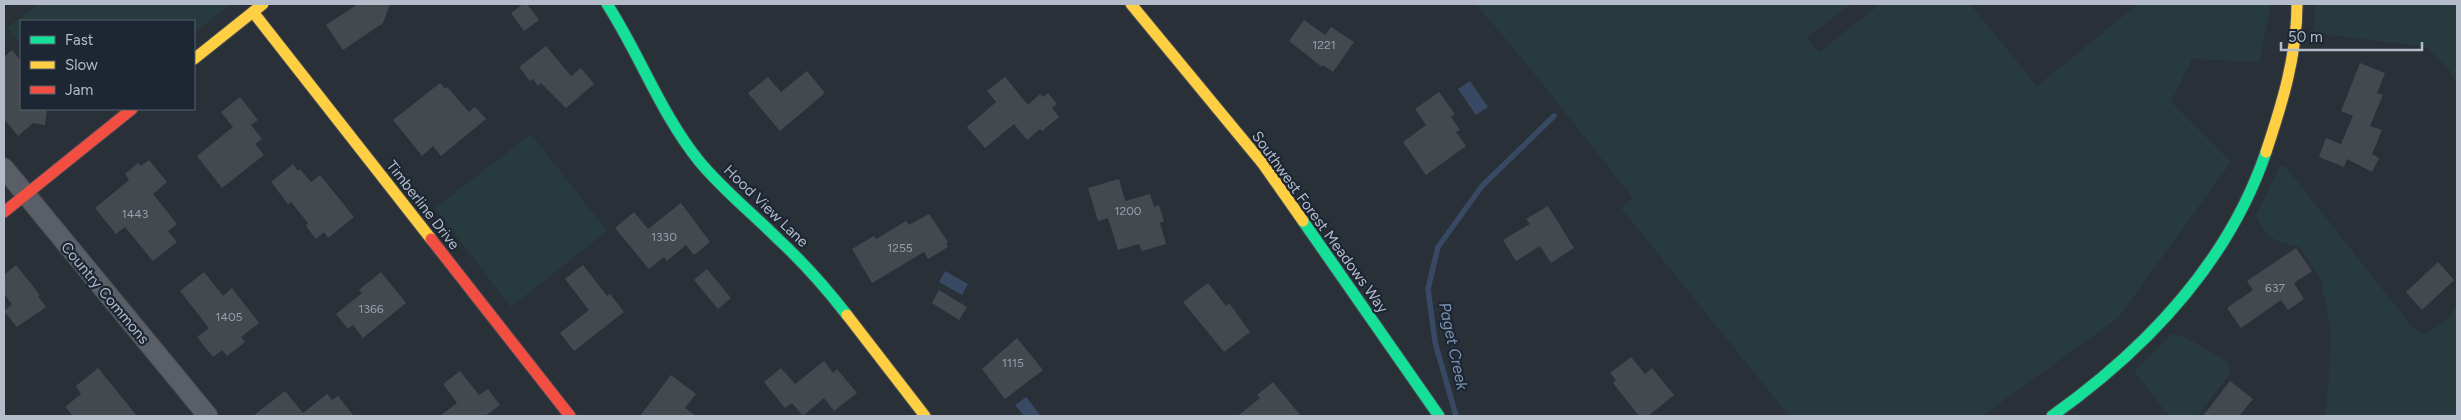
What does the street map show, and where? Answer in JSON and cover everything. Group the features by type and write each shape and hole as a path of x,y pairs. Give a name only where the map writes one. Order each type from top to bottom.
{"street":[{"path":"195,58 263,4"},
{"name":"Hood View Lane","path":"607,4 630,42 670,120 699,162 726,191 792,251 822,285 925,416"},
{"name":"Southwest Forest Meadows Way","path":"1131,4 1170,54 1264,164 1440,416"},
{"path":"2052,416 2090,391 2152,334 2200,279 2229,233 2258,177 2270,144 2285,92 2294,50 2297,4"},
{"name":"Timberline Drive","path":"253,12 570,416"},
{"path":"4,212 131,110"},
{"name":"Country Commons","path":"4,168 24,196 208,416"}],"green space":[{"path":"38,4 231,4 195,32 195,20 20,20 20,44 7,28"},
{"path":"1476,4 1851,4 1806,38 1819,52 1880,4 1970,4 2037,86 2138,4 2271,4 2259,62 2192,59 2171,102 2231,162 2118,318 1982,416 1789,416 1621,208 1633,198 1525,62"},
{"path":"2315,4 2457,4 2457,84 2448,68 2426,47 2313,33"},
{"path":"531,134 607,231 511,307 435,208"},
{"path":"2280,166 2285,166 2414,329 2425,334 2450,317 2457,305 2457,416 2325,416 2329,380 2330,328 2321,280 2299,247 2272,238 2263,229 2256,215"},
{"path":"2172,334 2183,336 2228,362 2231,372 2197,416 2169,416 2134,371"}],"water":[{"path":"1470,81 1488,107 1476,115 1458,89"},
{"path":"945,271 968,284 962,295 939,282"},
{"path":"1026,397 1041,416 1024,416 1015,405"}],"building":[{"path":"358,4 390,4 383,23 343,50 326,25"},
{"path":"523,4 527,4 539,20 524,31 511,13"},
{"path":"1304,20 1325,35 1331,27 1354,42 1333,72 1323,65 1322,67 1289,41"},
{"path":"546,46 571,76 581,68 594,84 566,108 541,83 538,86 533,79 530,81 519,67"},
{"path":"12,50 20,60 20,110 47,110 45,125 33,123 18,136 4,119 4,57"},
{"path":"2360,63 2385,73 2377,93 2383,95 2370,126 2382,130 2372,154 2379,158 2372,172 2347,159 2344,167 2319,157 2326,138 2341,144 2353,116 2341,111"},
{"path":"807,71 825,93 780,131 748,93 768,77 781,92"},
{"path":"1005,77 1028,105 1040,94 1043,97 1048,93 1057,104 1052,108 1059,117 1027,140 1014,124 985,148 967,127 996,102 987,91"},
{"path":"440,83 445,89 447,87 469,112 475,107 486,119 441,156 433,146 422,156 393,120"},
{"path":"1439,92 1455,114 1451,117 1460,130 1456,132 1466,146 1426,175 1403,142 1426,125 1415,109"},
{"path":"240,97 258,120 251,125 262,139 255,144 264,155 222,188 197,156 233,127 221,112"},
{"path":"149,160 167,182 153,194 177,224 168,231 177,242 153,261 125,227 116,234 95,208 129,180 125,174 138,163 141,166"},
{"path":"293,164 311,182 320,175 354,217 328,238 324,232 316,239 306,226 308,223 291,202 288,204 271,182"},
{"path":"1119,179 1125,201 1150,194 1154,207 1159,205 1164,221 1160,223 1166,244 1142,251 1139,244 1118,250 1108,218 1098,221 1088,188"},
{"path":"681,203 710,242 694,255 686,245 667,261 664,257 649,269 615,228 634,212 648,229"},
{"path":"1548,206 1574,248 1551,263 1540,246 1516,261 1503,240 1530,224 1526,219"},
{"path":"929,214 948,242 946,244 948,247 928,259 924,252 872,283 852,249 874,236 876,239 906,221 909,225"},
{"path":"2296,248 2312,271 2294,283 2304,299 2288,310 2281,300 2241,328 2227,308 2253,290 2247,281"},
{"path":"2438,262 2454,280 2422,310 2406,292"},
{"path":"16,265 40,295 38,296 46,307 17,327 4,311 12,304 4,294 4,275"},
{"path":"583,265 607,296 610,294 624,312 574,351 560,333 589,310 565,279"},
{"path":"707,269 731,298 718,309 694,280"},
{"path":"204,272 223,296 232,288 259,323 241,337 245,342 227,356 222,350 213,357 197,337 209,328 180,291"},
{"path":"381,272 406,303 363,338 353,325 348,329 336,314 362,293 359,290"},
{"path":"1208,283 1226,306 1229,303 1250,332 1224,352 1183,302"},
{"path":"939,290 967,307 959,320 932,303"},
{"path":"1017,338 1043,370 1005,399 982,369"},
{"path":"1631,357 1645,374 1652,368 1674,395 1648,416 1639,416 1613,383 1616,380 1610,373"},
{"path":"824,361 833,373 837,369 857,393 834,411 824,398 803,416 792,403 785,408 764,382 781,368 795,384"},
{"path":"98,368 137,416 73,416 65,407 81,394 76,386"},
{"path":"460,371 479,395 488,389 500,405 485,416 440,416 457,403 443,384"},
{"path":"671,375 696,394 685,408 696,416 640,416"},
{"path":"2230,381 2253,399 2239,416 2203,416"},
{"path":"1273,382 1301,416 1238,416 1260,398 1257,395"},
{"path":"285,391 303,413 327,394 332,400 338,396 354,416 253,416"}],"waterway":[{"name":"Paget Creek","path":"1456,416 1435,342 1428,289 1438,247 1482,186 1554,116"}],"traffic: fast":[{"path":"607,4 685,143 708,172 805,266 847,315"},
{"path":"2052,416 2120,362 2151,333 2180,301 2230,231 2250,193 2266,152"},
{"path":"1303,221 1439,416"}],"traffic: slow":[{"path":"195,58 263,4"},
{"path":"1131,4 1263,164 1303,221"},
{"path":"2266,152 2283,98 2291,61 2297,4"},
{"path":"253,12 431,239"},
{"path":"847,315 925,416"}],"traffic: jam":[{"path":"4,212 131,110"},
{"path":"431,239 570,416"}]}
